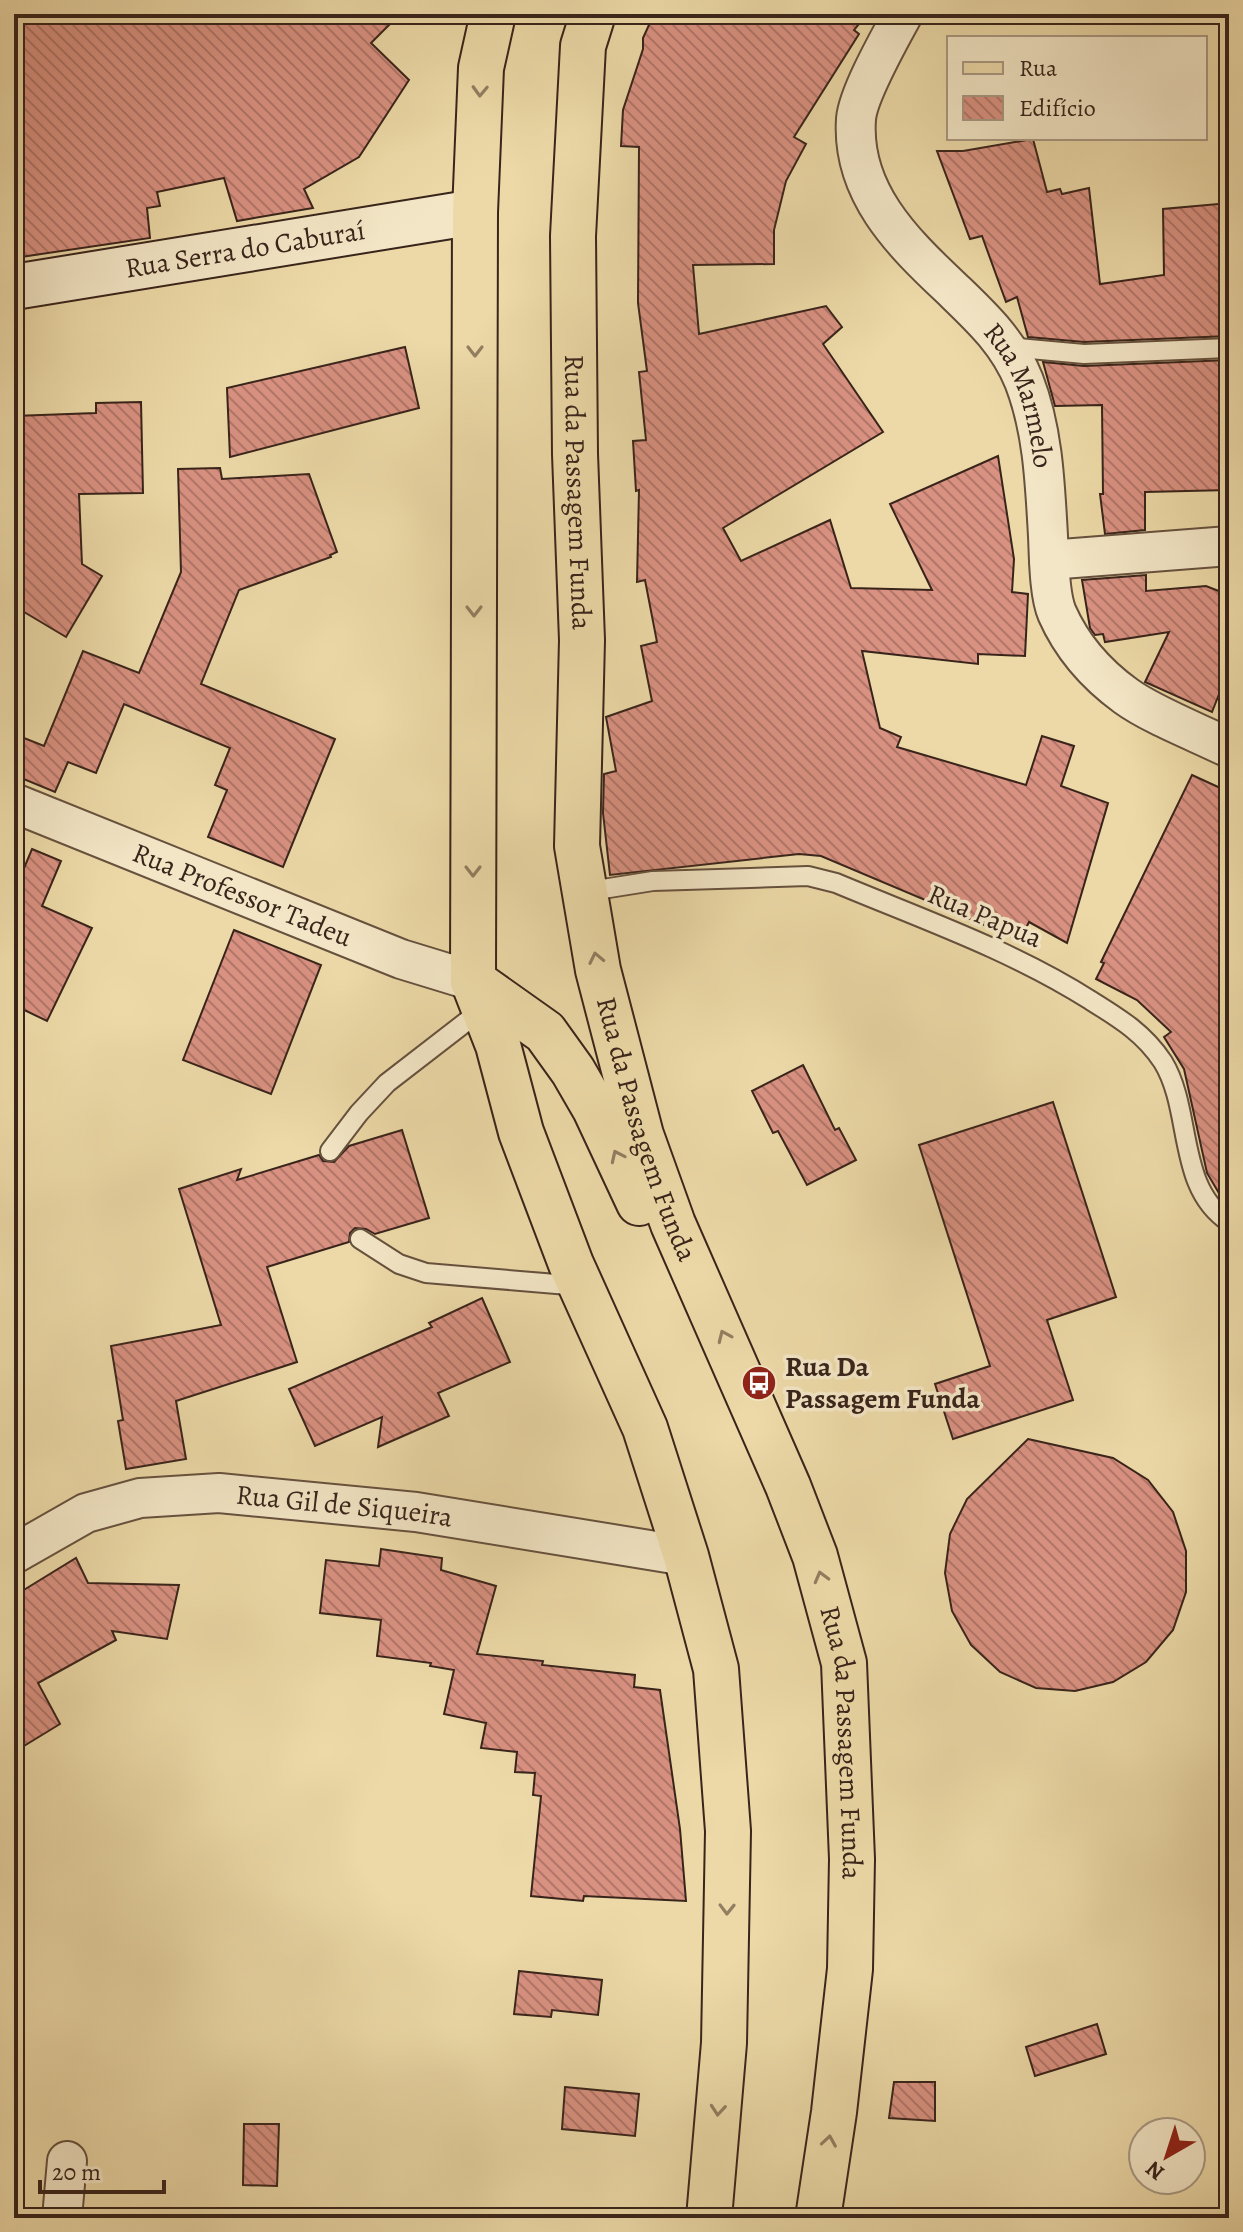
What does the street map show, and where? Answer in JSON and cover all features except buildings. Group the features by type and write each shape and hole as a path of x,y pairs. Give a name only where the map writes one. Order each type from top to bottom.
{"main road":[{"path":"493,14 481,68 475,212 478,995 498,1045 521,1132 581,1286 645,1428 686,1556 716,1669 728,1831 724,2043 714,2204"},
{"name":"Rua da Passagem Funda","path":"593,14 583,46 573,236 575,454 582,640 577,846 612,1030 641,1135 673,1224 810,1542 844,1663 852,1859 850,1969 818,2218"},
{"path":"478,995 545,1032 595,1109 638,1202 652,1225 667,1248 704,1291"}],"street":[{"name":"Rua Marmelo","path":"903,14 879,59 856,116 858,158 871,194 903,243 988,324 1008,347 1024,381 1040,440 1056,611 1094,669 1128,698 1229,748"},
{"name":"Rua Serra do Caburaí","path":"14,287 475,212"},
{"path":"1049,560 1229,546"},
{"name":"Rua Professor Tadeu","path":"14,803 401,959 478,995"},
{"name":"Rua Gil de Siqueira","path":"14,1554 86,1513 140,1498 219,1493 416,1512 686,1556"},
{"path":"62,2218 67,2161"}],"lane":[{"path":"1008,347 1084,354 1229,348"},
{"name":"Rua Papua","path":"584,892 653,881 808,876 836,883 1021,960 1134,1027 1149,1043 1164,1065 1173,1087 1196,1179 1204,1196 1229,1222"},
{"path":"330,1151 387,1083 478,995"},
{"path":"360,1239 399,1264 426,1273 581,1286"}],"place":[{"name":"Rua Da Passagem Funda","path":"759,1383"}]}
